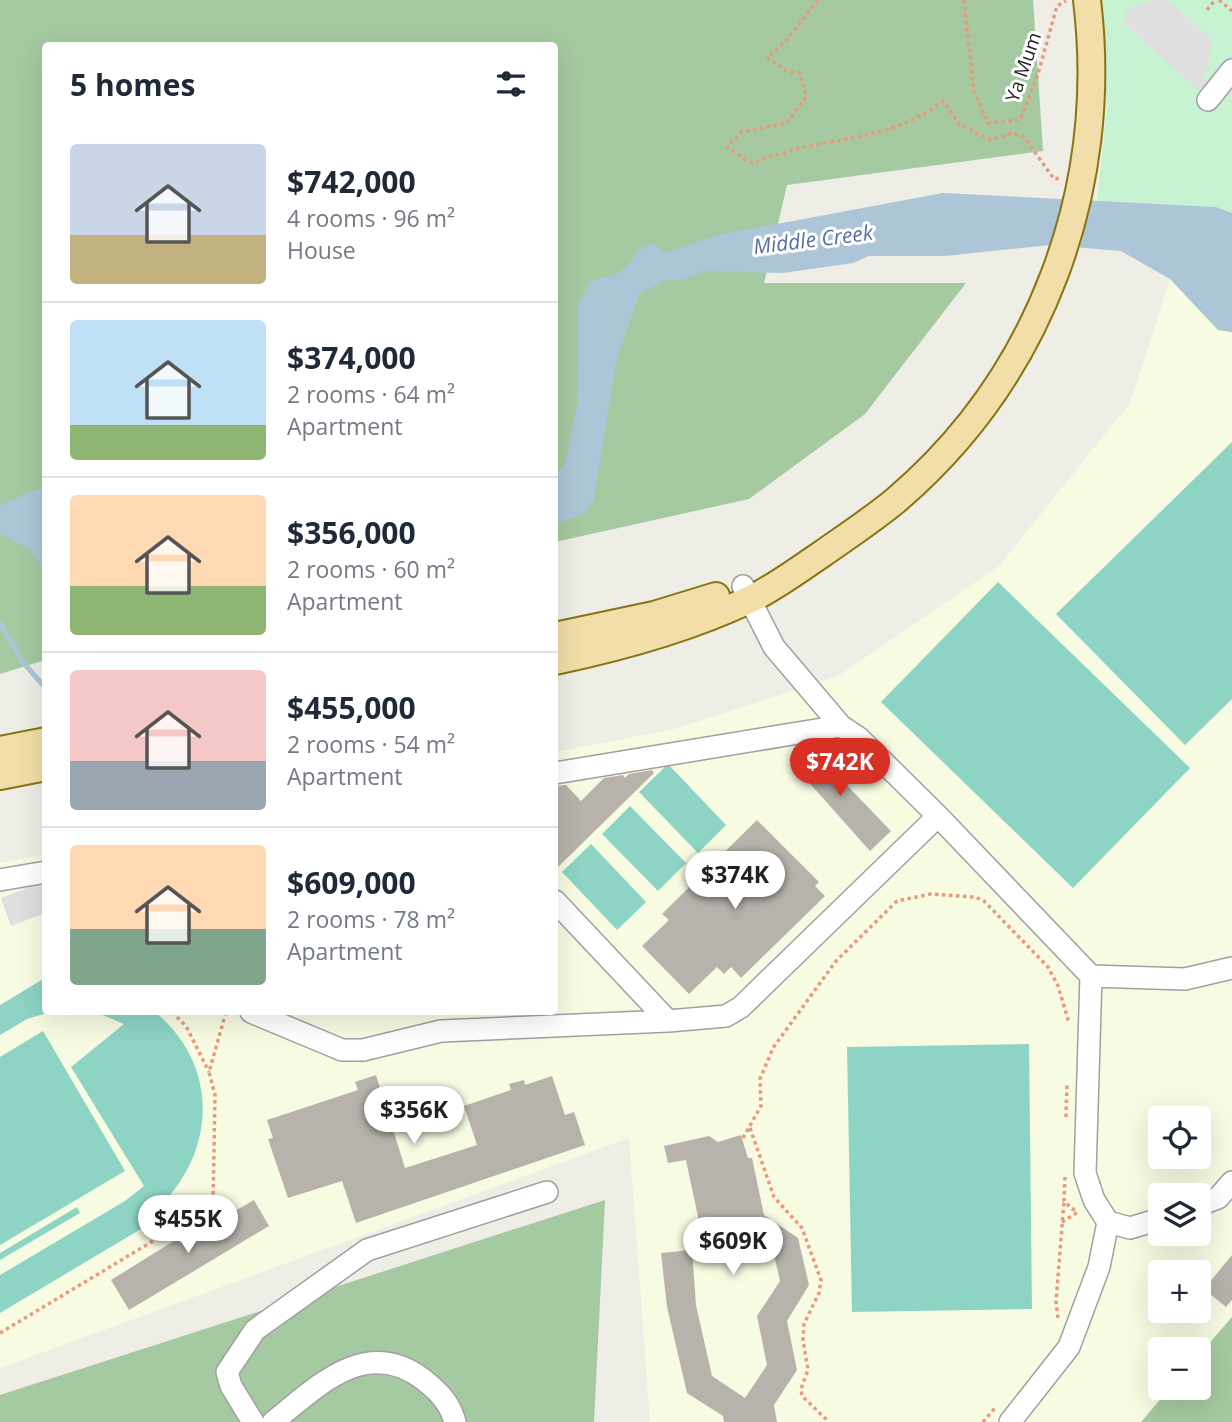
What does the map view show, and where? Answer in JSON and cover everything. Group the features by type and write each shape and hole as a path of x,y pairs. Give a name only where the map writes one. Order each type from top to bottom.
{"main road":[{"path":"558,635 747,593 789,579 894,501 968,426 1001,383 1027,338 1056,274 1072,225 1084,172 1092,96 1091,36 1087,0"},
{"path":"558,660 615,649 665,633 747,593"},
{"path":"0,750 42,742"},
{"path":"0,776 42,767"}],"lane":[{"path":"1208,100 1232,70"},
{"path":"747,593 774,647 841,726 859,738 938,816 1091,976 1185,979 1232,968"},
{"path":"558,773 841,726"},
{"path":"258,1015 341,1050 387,1046 441,1031 726,1016 741,1007 938,816"},
{"path":"0,880 42,873"},
{"path":"558,904 668,1021"},
{"path":"1091,976 1085,1173 1088,1207 1108,1222 1130,1228 1148,1223"},
{"path":"1211,1201 1218,1198 1232,1182"},
{"path":"253,1422 230,1385 227,1372 255,1330 367,1251 547,1192"},
{"path":"1006,1412 1069,1347 1099,1267 1108,1222"},
{"path":"273,1422 325,1380 364,1362 391,1364 415,1373 441,1393 456,1422"}],"path":[{"path":"818,0 786,41 767,58 788,72 800,73 806,97 787,123 741,132 727,147 751,163 809,146 871,136 925,115 943,101 959,124 991,139 1012,133 1024,137 1054,179 1084,172"},
{"name":"Ya Mum","path":"964,0 974,92 988,123 1020,120 1038,74 1057,6 1069,0"},
{"path":"1207,10 1217,0 1232,11"},
{"path":"743,1138 761,1106 760,1079 773,1048 836,961 897,901 910,896 942,895 984,901 1048,967 1058,986 1069,1023 1069,1034"},
{"path":"0,1333 213,1205 215,1095 209,1072 186,1026 175,1015"},
{"path":"209,1072 225,1015"},
{"path":"1067,1082 1065,1108 1068,1127"},
{"path":"750,1128 774,1197 802,1228 821,1280 819,1293 804,1324 803,1340 808,1370 801,1389 802,1396 829,1422"},
{"path":"1059,1321 1056,1302 1066,1164"},
{"path":"1064,1201 1072,1209 1088,1207"},
{"path":"1062,1222 1088,1207"},
{"path":"982,1422 1006,1412"}],"shaded area":[{"path":"1154,0 1167,0 1212,38 1203,94 1124,24 1126,9"},
{"path":"1170,279 1218,330 1232,332 1232,1342 1211,1362 1211,1337 1148,1337 1148,1400 1171,1400 1148,1422 650,1422 629,1138 0,1368 0,863 42,855 42,1015 558,1015 558,751 674,729 838,676 999,566 1130,403"},
{"path":"1232,442 1232,699 1185,745 1056,614"},
{"path":"998,582 1190,768 1073,888 881,702"},
{"path":"668,764 726,825 698,853 639,792"},
{"path":"630,806 686,863 658,891 602,834"},
{"path":"591,844 646,902 617,930 562,872"},
{"path":"42,882 42,914 11,926 1,898"},
{"path":"42,980 42,1014 27,1019 0,1035 0,1005"},
{"path":"102,1015 158,1015 178,1036 194,1063 202,1092 202,1121 196,1150 183,1177 164,1202 139,1223 141,1229 0,1313 0,1275 125,1201 144,1186 71,1067 124,1024"},
{"path":"43,1031 125,1171 0,1245 0,1057"},
{"path":"1029,1044 1032,1309 852,1312 847,1047"},
{"path":"77,1207 80,1213 0,1260 0,1253"}],"green space":[{"path":"0,0 1033,0 1043,151 787,185 764,283 966,283 865,414 749,499 558,541 558,42 42,42 42,661 0,674"},
{"path":"1096,0 1232,0 1232,213 1216,207 1097,201 1107,106"},
{"path":"605,1200 594,1422 0,1422 0,1395"},
{"path":"1232,1317 1232,1422 1141,1422 1160,1400 1211,1400 1211,1341"}],"water":[{"path":"943,193 1216,207 1232,213 1232,332 1218,330 1170,279 1121,251 1050,245 945,256 869,256 853,263 783,273 705,271 681,280 667,280 640,293 617,358 594,500 583,514 558,523 558,473 565,464 577,404 578,304 591,280 619,272 630,263 638,249 654,243 665,253 717,235"},
{"path":"42,487 42,566 28,548 0,534 0,505"}],"building":[{"path":"808,745 891,831 870,851 789,760"},
{"path":"652,770 654,773 558,867 558,786 566,785 581,801 604,778 623,775 625,778 629,774"},
{"path":"757,820 819,882 815,886 825,896 741,978 731,967 724,974 717,967 689,994 642,946 669,920 662,914"},
{"path":"376,1075 405,1168 477,1145 464,1106 511,1090 509,1084 524,1080 525,1085 552,1076 565,1115 574,1112 585,1145 356,1223 342,1181 288,1198 268,1139 273,1138 267,1120 358,1090 355,1082"},
{"path":"741,1135 748,1158 752,1158 764,1215 798,1238 809,1285 787,1321 797,1370 774,1405 777,1422 724,1422 723,1416 687,1393 667,1307 661,1253 692,1250 696,1305 712,1376 745,1398 767,1365 757,1316 780,1281 774,1255 737,1230 732,1240 704,1245 686,1160 668,1163 664,1146 709,1136 718,1142"},
{"path":"254,1200 269,1226 129,1310 111,1280 177,1239 180,1243"},
{"path":"1232,1255 1232,1300 1226,1307 1211,1295 1211,1280"}],"waterway":[{"name":"Middle Creek","path":"0,623 22,661 42,684"}]}
